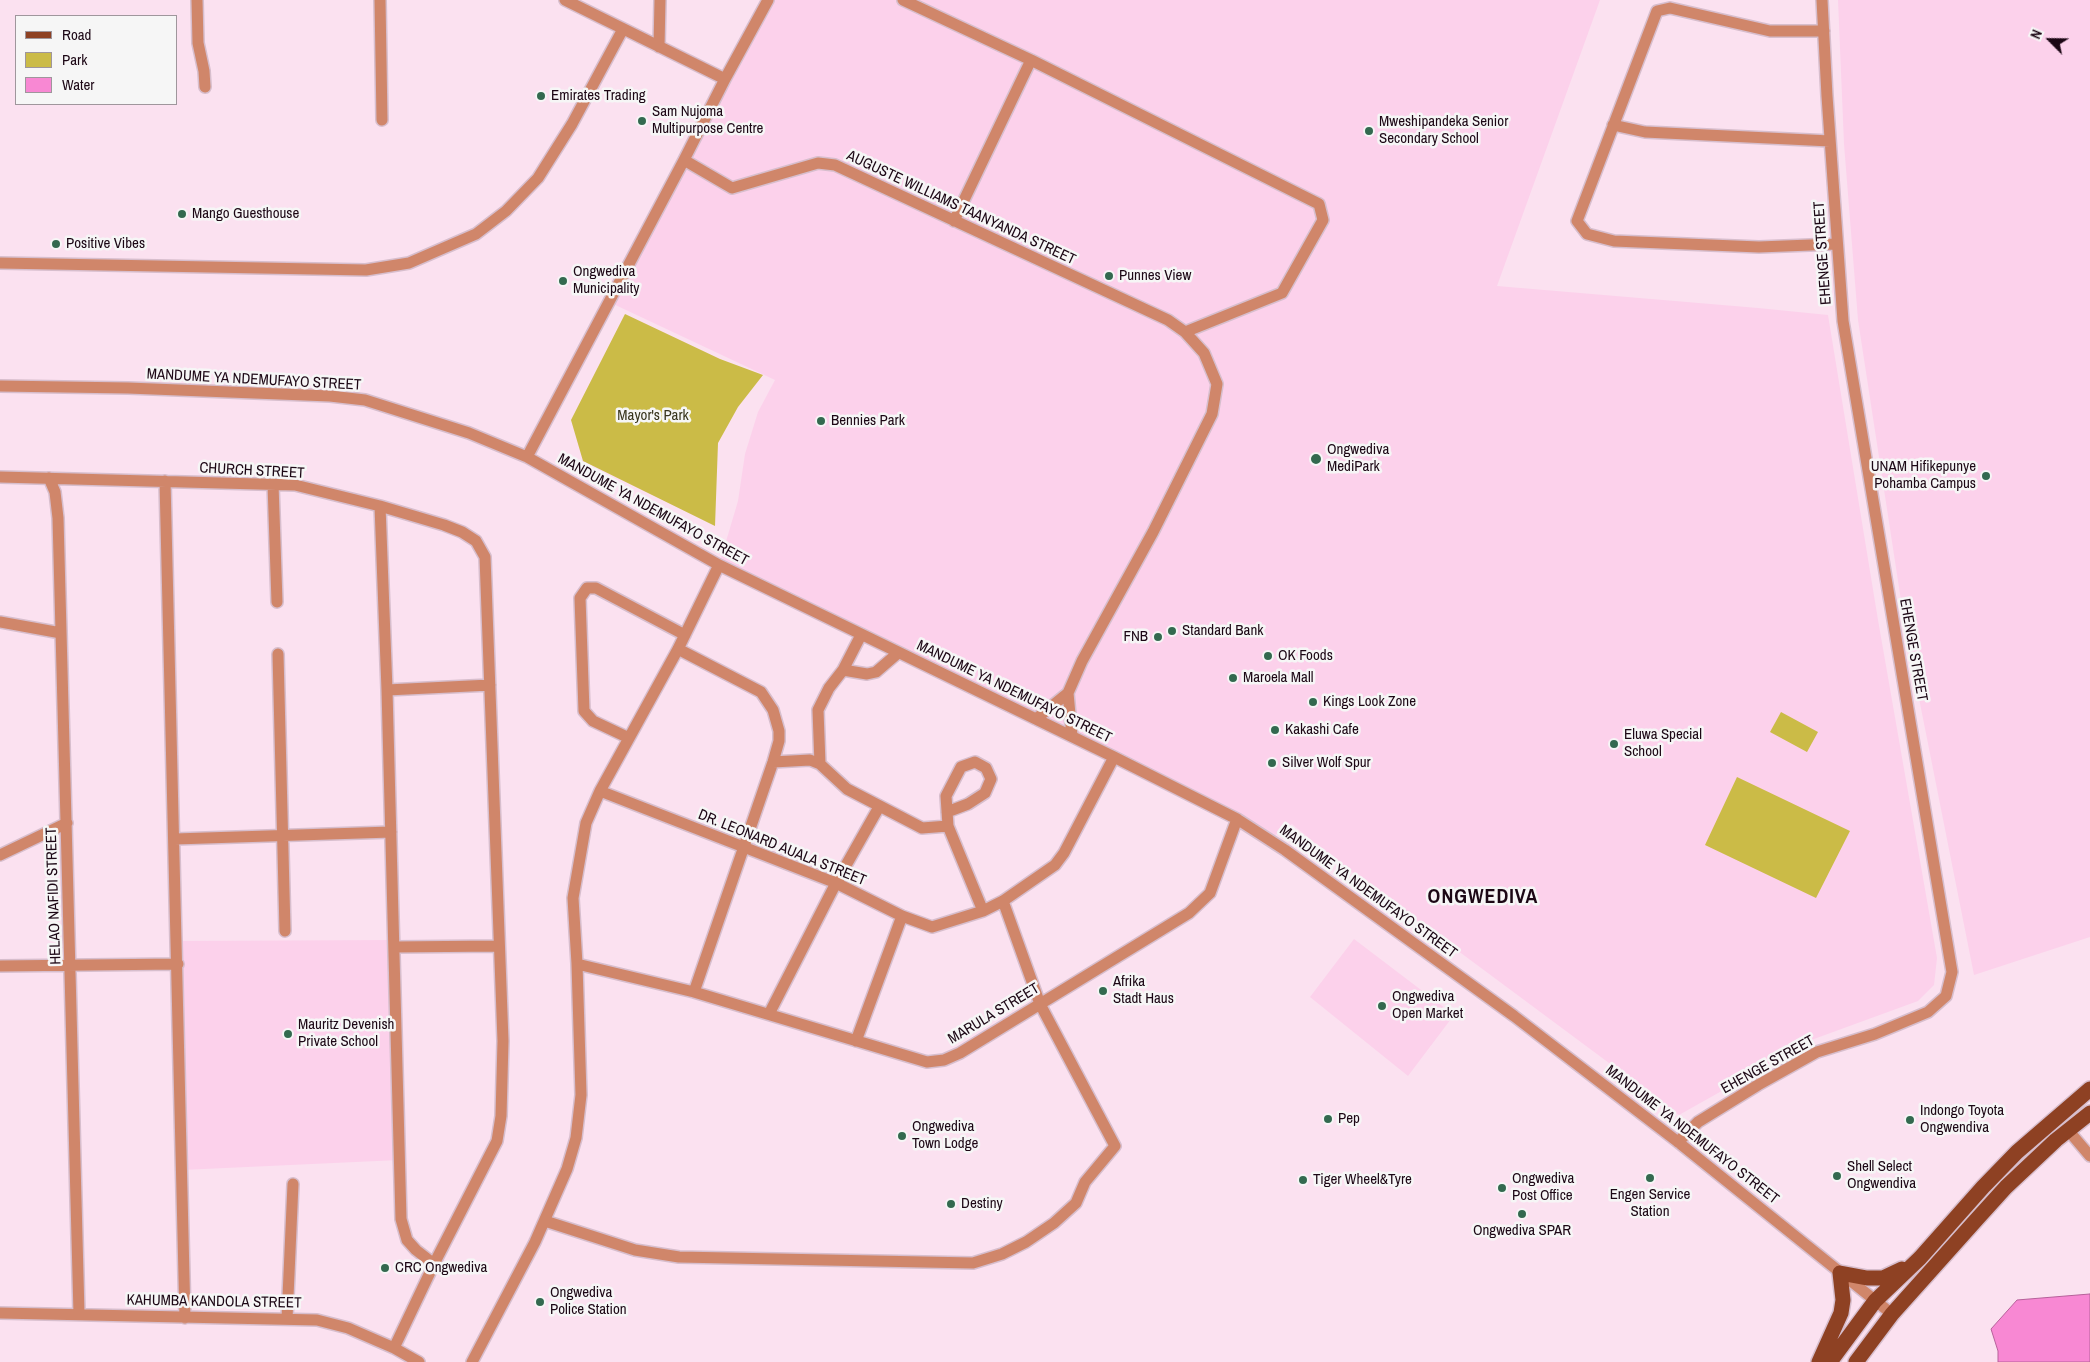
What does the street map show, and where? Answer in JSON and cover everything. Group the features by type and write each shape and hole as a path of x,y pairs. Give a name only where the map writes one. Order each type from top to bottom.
{"main road":[{"path":"1830,1362 1875,1301 1920,1258 1983,1186 2017,1152 2090,1089"},
{"path":"1856,1362 1892,1314 2006,1187 2068,1130 2090,1113"},
{"path":"1819,1362 1841,1313 1843,1300 1840,1273 1867,1278 1883,1278 1901,1270 1928,1248"}],"street":[{"path":"197,0 198,43 204,71 205,87"},
{"path":"380,0 382,120"},
{"path":"565,0 725,78"},
{"path":"659,47 660,0"},
{"path":"528,458 725,78 768,0"},
{"path":"903,0 1031,60 1319,204 1323,220 1282,294 1185,332"},
{"name":"EHENGE STREET","path":"1678,1142 1698,1122 1817,1052 1875,1034 1928,1012 1946,996 1952,972 1843,321 1836,244 1822,0"},
{"path":"1824,31 1770,31 1670,8 1658,11 1577,221 1587,234 1614,241 1758,247 1836,244"},
{"path":"0,263 366,270 409,263 476,234 506,210 538,178 572,124 623,29"},
{"path":"954,221 1031,60"},
{"path":"1613,124 1645,132 1830,141"},
{"name":"AUGUSTE WILLIAMS TAANYANDA STREET","path":"684,160 732,188 812,164 830,163 1168,320 1185,332 1204,353 1217,384 1212,414 1153,532 1082,661 1068,693"},
{"name":"MANDUME YA NDEMUFAYO STREET","path":"0,386 156,389 330,396 365,400 469,433 528,458 719,565 1072,736 1237,819 1285,850 1514,1016 1678,1142 1892,1314"},
{"name":"CHURCH STREET","path":"0,477 296,485 380,506 462,532 476,541 485,557 490,685"},
{"name":"HELAO NAFIDI STREET","path":"49,478 55,492 58,518 79,1314"},
{"path":"165,481 185,1318"},
{"path":"273,484 277,602"},
{"path":"380,506 391,832 400,1219 407,1240 434,1264"},
{"path":"472,1362 545,1221 567,1169 576,1138 581,1095 573,898 586,824 600,791 678,649 719,565"},
{"path":"629,738 593,721 584,711 580,598 587,588 596,588 685,635"},
{"path":"0,622 62,632"},
{"path":"820,764 818,710 829,688 843,670 861,635"},
{"path":"678,649 761,692 773,710 779,731 779,741 773,762 694,992"},
{"path":"843,670 867,674 876,672 898,653"},
{"path":"278,654 285,931"},
{"path":"387,690 490,685 498,946 503,1041 501,1116 497,1141 434,1264 394,1348"},
{"path":"1036,719 1068,693"},
{"path":"1068,693 1072,736"},
{"name":"DR. LEONARD AUALA STREET","path":"600,791 742,848 836,883 902,916 932,927 983,911 1003,901 1055,865 1064,854 1114,757"},
{"path":"773,762 810,760 820,764 847,789 922,828 948,826"},
{"path":"947,812 968,804 985,792 991,779 986,768 975,762 961,767 946,796 947,812 948,826 983,911"},
{"path":"769,1014 836,883 879,807"},
{"name":"MARULA STREET","path":"577,964 694,992 927,1062 944,1060 960,1054 1136,947 1188,913 1210,893 1237,819"},
{"path":"0,855 67,823"},
{"path":"175,839 391,832"},
{"path":"545,1221 635,1250 679,1256 973,1263 1002,1254 1026,1242 1054,1223 1076,1203 1085,1182 1115,1146 1040,1004 1003,901"},
{"path":"856,1041 902,916"},
{"path":"394,947 498,946"},
{"path":"0,966 178,964"},
{"path":"2068,1130 2090,1156"},
{"path":"287,1319 294,1184"},
{"name":"KAHUMBA KANDOLA STREET","path":"0,1313 317,1320 348,1328 394,1348 418,1362"}],"shaded area":[{"path":"768,0 1600,0 1497,286 1828,315 1878,620 1937,958 1934,985 1918,1001 1814,1039 1679,1115 1333,858 1292,824 1269,839 719,565 738,501 745,454 758,412 775,380 609,302"},
{"name":"UNAM Hifikepunye Pohamba Campus","path":"1838,0 2090,0 2090,937 1974,975 1906,633 1858,320 1844,144"},
{"name":"Ongwediva Open Market","path":"1354,939 1454,1015 1408,1076 1310,997"},
{"name":"Mauritz Devenish Private School","path":"394,940 399,1160 182,1170 177,941"}],"green space":[{"name":"Mayor's Park","path":"625,314 720,359 763,375 738,407 718,443 715,526 583,461 571,420"},
{"path":"1781,712 1818,732 1807,752 1770,732"},
{"path":"1737,777 1850,831 1816,898 1705,845"}],"water":[{"path":"2090,1294 2090,1362 1998,1362 1998,1351 1991,1329 2017,1300"}],"place":[{"name":"Emirates Trading","path":"541,96"},
{"name":"Sam Nujoma Multipurpose Centre","path":"642,121"},
{"name":"Mweshipandeka Senior Secondary School","path":"1369,131"},
{"name":"Mango Guesthouse","path":"182,214"},
{"name":"Positive Vibes","path":"56,244"},
{"name":"Punnes View","path":"1109,276"},
{"name":"Ongwediva Municipality","path":"563,281"},
{"name":"Bennies Park","path":"821,421"},
{"name":"Ongwediva MediPark","path":"1316,459"},
{"name":"UNAM Hifikepunye Pohamba Campus","path":"1986,476"},
{"name":"Standard Bank","path":"1172,631"},
{"name":"FNB","path":"1158,637"},
{"name":"OK Foods","path":"1268,656"},
{"name":"Maroela Mall","path":"1233,678"},
{"name":"Kings Look Zone","path":"1313,702"},
{"name":"Kakashi Cafe","path":"1275,730"},
{"name":"Eluwa Special School","path":"1614,744"},
{"name":"Silver Wolf Spur","path":"1272,763"},
{"name":"Afrika Stadt Haus","path":"1103,991"},
{"name":"Ongwediva Open Market","path":"1382,1006"},
{"name":"Mauritz Devenish Private School","path":"288,1034"},
{"name":"Pep","path":"1328,1119"},
{"name":"Indongo Toyota Ongwendiva","path":"1910,1120"},
{"name":"Ongwediva Town Lodge","path":"902,1136"},
{"name":"Shell Select Ongwendiva","path":"1837,1176"},
{"name":"Engen Service Station","path":"1650,1178"},
{"name":"Tiger Wheel&Tyre","path":"1303,1180"},
{"name":"Ongwediva Post Office","path":"1502,1188"},
{"name":"Destiny","path":"951,1204"},
{"name":"Ongwediva SPAR","path":"1522,1214"},
{"name":"CRC Ongwediva","path":"385,1268"},
{"name":"Ongwediva Police Station","path":"540,1302"}],"district":[{"name":"ONGWEDIVA","path":"1483,898"}]}
